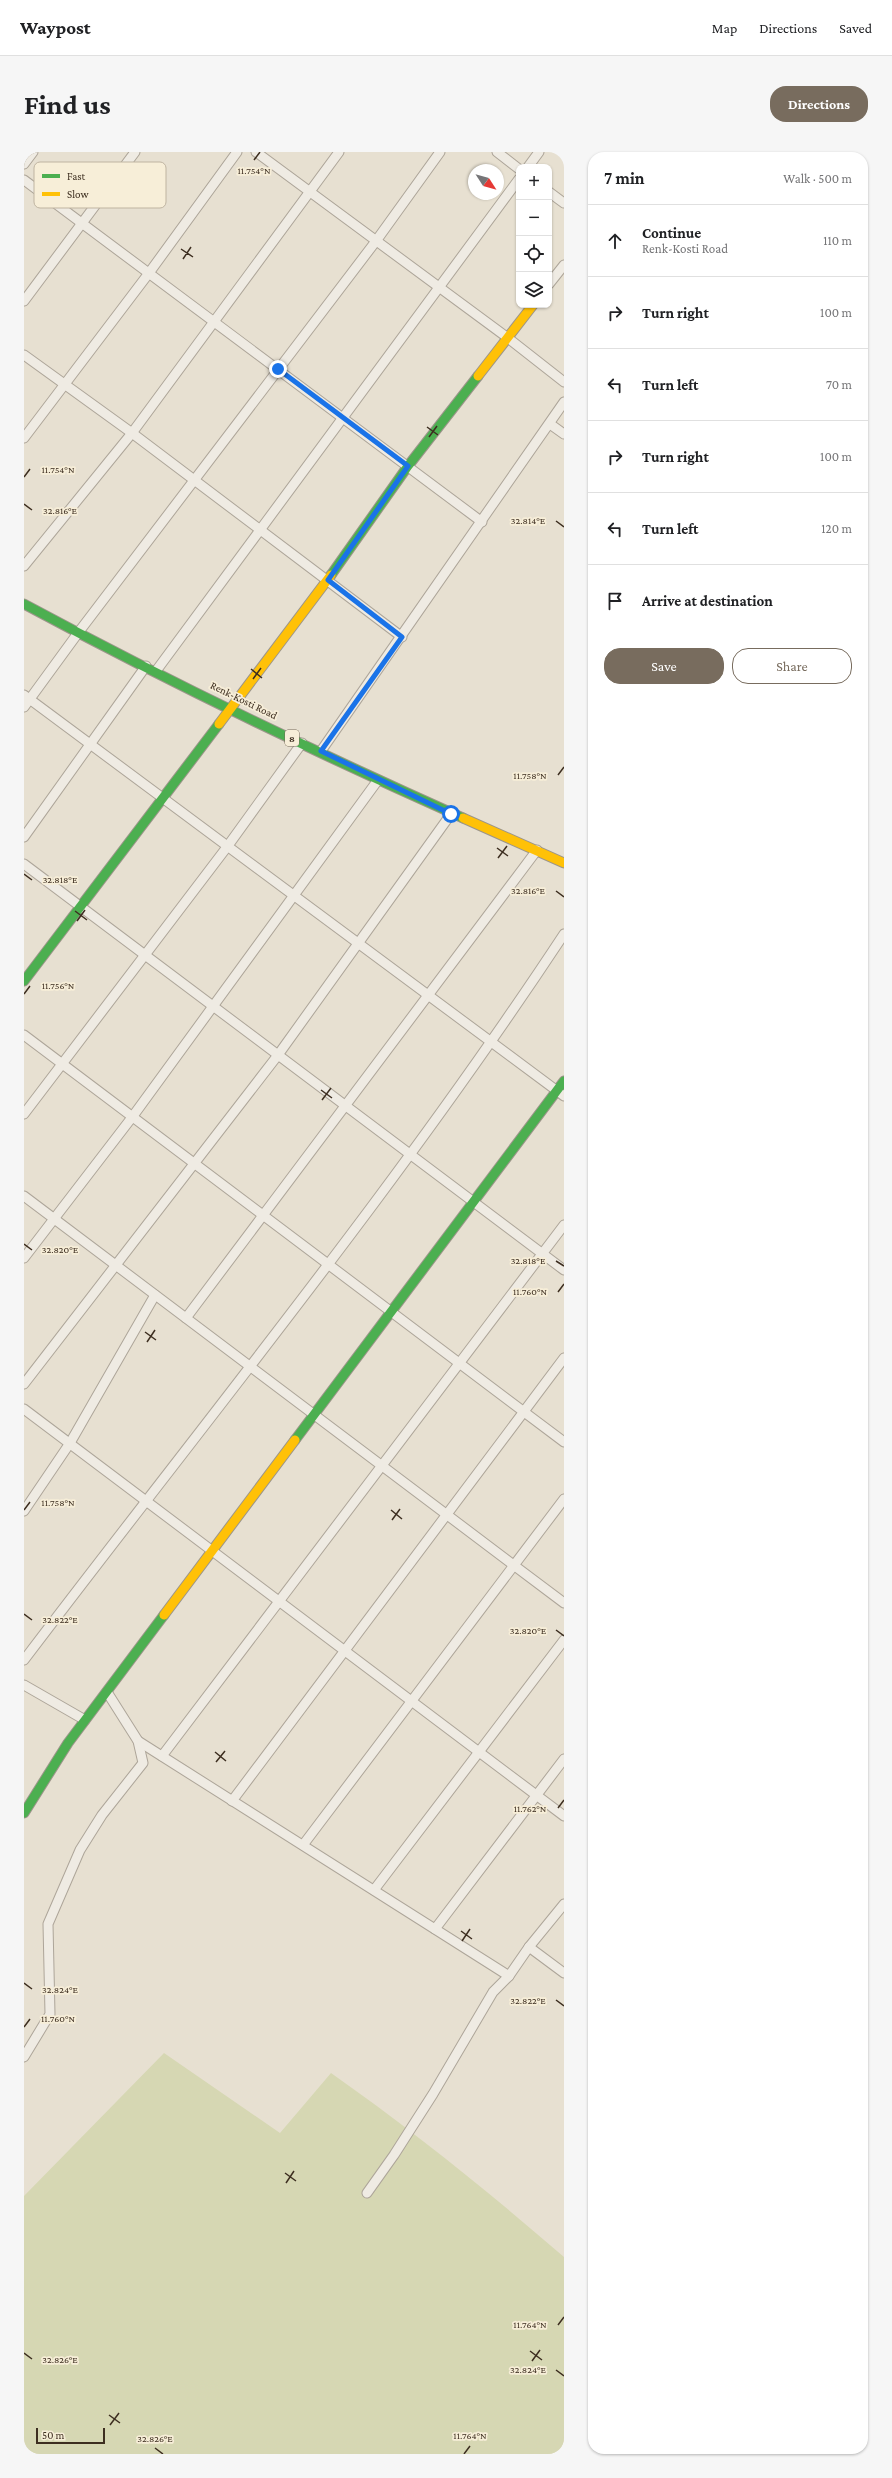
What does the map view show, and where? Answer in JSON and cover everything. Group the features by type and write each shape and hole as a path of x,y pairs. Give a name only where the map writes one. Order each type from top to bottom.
{"street":[{"path":"24,164 33,152"},
{"path":"128,162 135,152"},
{"path":"24,438 149,273 236,152"},
{"path":"256,152 508,338 564,382"},
{"path":"24,566 132,432 215,322 339,152"},
{"path":"24,707 27,697 195,482 278,369 376,241 440,152"},
{"path":"497,152 516,167"},
{"path":"530,164 539,152"},
{"path":"24,180 34,187"},
{"path":"156,671 516,184"},
{"path":"552,194 564,203"},
{"path":"62,208 482,522"},
{"path":"24,301 93,208"},
{"path":"552,280 564,265"},
{"path":"24,981 328,580 408,466 531,308"},
{"path":"24,355 64,385 132,432 195,482 260,529 402,637"},
{"path":"321,751 402,637 564,402"},
{"path":"550,424 564,434"},
{"name":"Renk-Kosti Road","path":"24,604 78,633 232,707 378,780 451,814 564,863"},
{"path":"24,837 92,745 146,666"},
{"path":"27,697 227,847 561,1093"},
{"path":"24,1114 227,847 302,743"},
{"path":"24,1258 133,1116 295,896 378,780"},
{"path":"24,1384 278,1055 360,944 451,814"},
{"path":"186,1318 537,850"},
{"path":"24,864 80,908 564,1270"},
{"path":"24,1660 145,1500 250,1366 492,1043 564,934"},
{"path":"24,1035 564,1442"},
{"path":"24,1813 85,1720 393,1312 474,1202 561,1093 564,1081"},
{"path":"24,1196 564,1603"},
{"path":"162,1756 458,1362 564,1225"},
{"path":"24,1512 70,1443 156,1295"},
{"path":"232,1800 445,1514 564,1358"},
{"path":"24,1409 535,1796 564,1816"},
{"path":"302,1845 564,1499"},
{"path":"374,1890 564,1640"},
{"path":"24,1685 85,1720"},
{"path":"24,2056 50,2014 48,1924 80,1850 102,1815 143,1763 138,1741 107,1692"},
{"path":"138,1741 509,1976"},
{"path":"435,1929 564,1759"},
{"path":"367,2193 394,2156 433,2094 493,1992 509,1976 529,1947 564,1904"},
{"path":"529,1947 564,1973"}],"green space":[{"path":"164,2053 280,2133 331,2073 450,2162 564,2257 564,2454 24,2454 24,2196"}],"traffic: fast":[{"path":"331,575 408,466 478,376"},
{"path":"24,604 132,661 242,715 352,768 463,818"},
{"path":"24,981 219,724"},
{"path":"295,1440 564,1081"},
{"path":"24,1813 68,1743 164,1615"}],"traffic: slow":[{"path":"478,376 531,308"},
{"path":"219,724 331,575"},
{"path":"463,818 564,863"},
{"path":"164,1615 295,1440"}],"route":[{"path":"278,369 408,466 328,580 402,637 321,751 378,780 451,814"}]}
